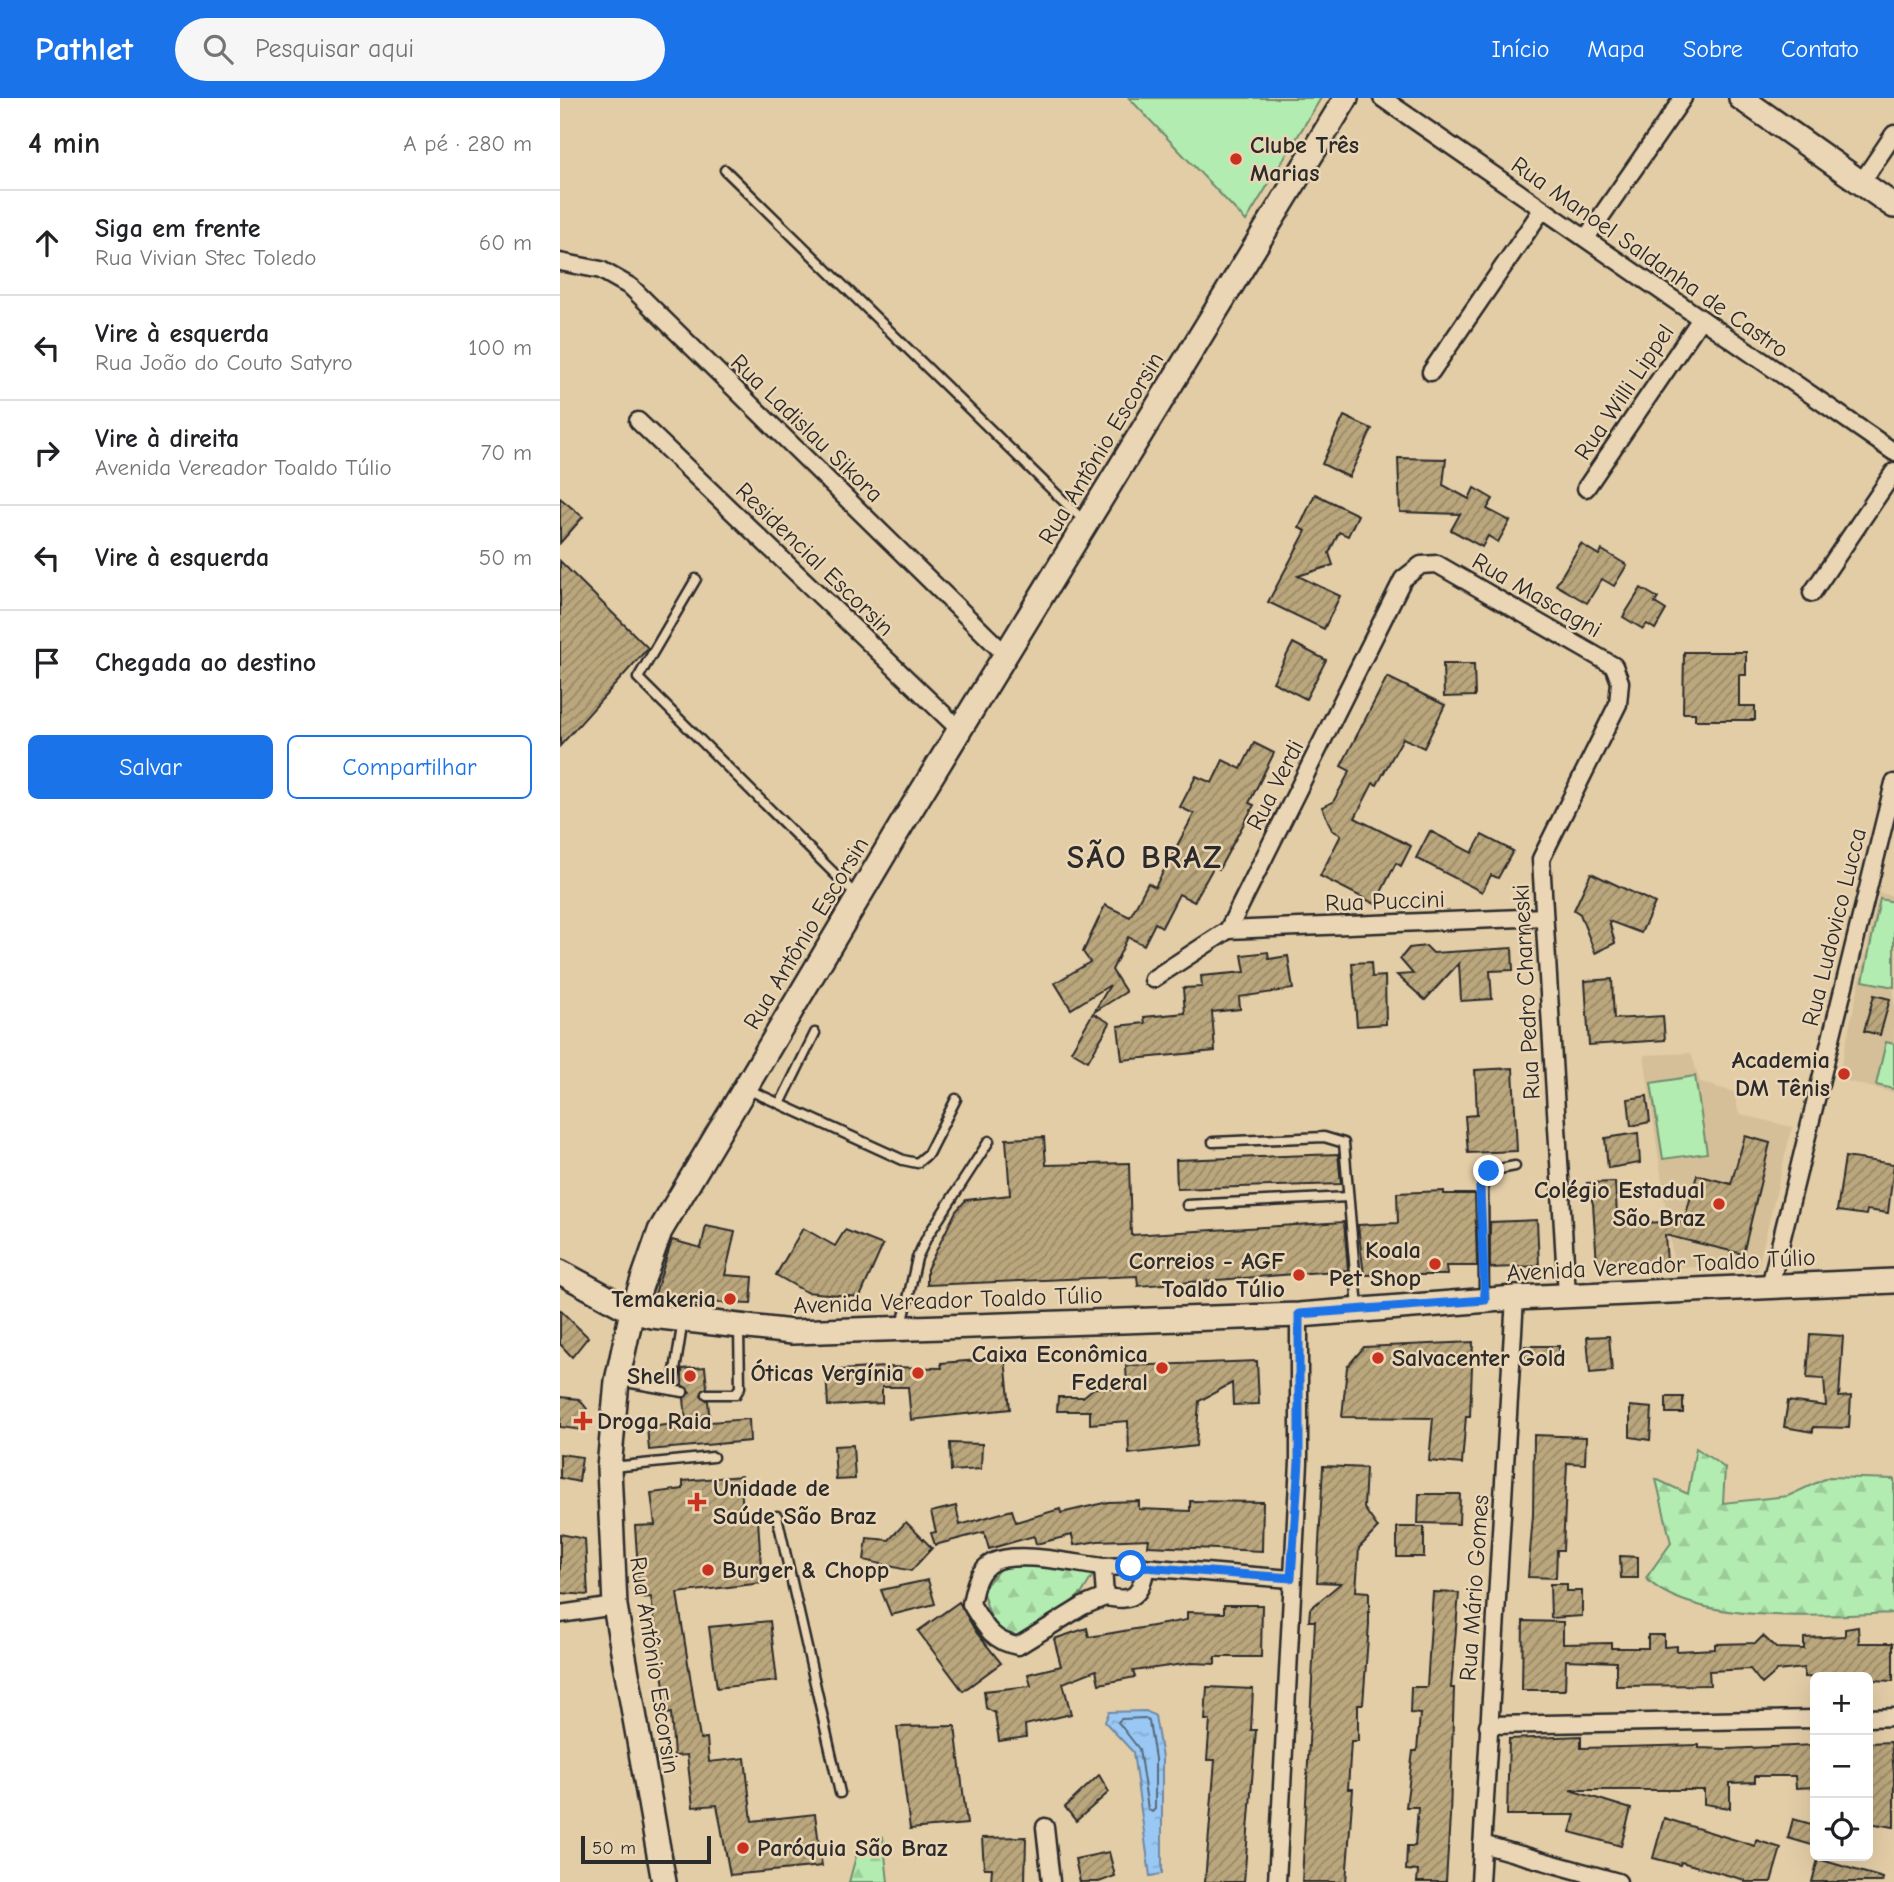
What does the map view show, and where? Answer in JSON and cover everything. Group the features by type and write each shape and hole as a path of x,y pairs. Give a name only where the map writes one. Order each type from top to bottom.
{"main road":[{"name":"Rua Antônio Escorsin","path":"664,1882 615,1606 609,1468 617,1381 632,1311 660,1231 960,730 1346,98"},
{"path":"1741,98 1894,206"},
{"name":"Avenida Vereador Toaldo Túlio","path":"560,1272 632,1311 683,1320 792,1332 1299,1314 1567,1295 1706,1292 1770,1286 1894,1281"}],"street":[{"name":"Rua Manoel Saldanha de Castro","path":"1382,98 1894,452"},
{"path":"1586,238 1683,98"},
{"path":"1861,183 1894,134"},
{"path":"1431,372 1542,210"},
{"name":"Rua Ladislau Sikora","path":"560,262 601,271 631,288 1006,655"},
{"name":"Rua Willi Lippel","path":"1586,488 1700,320"},
{"name":"Residencial Escorsin","path":"638,421 960,730"},
{"path":"1812,593 1894,472"},
{"name":"Rua Mascagni","path":"1403,579 1421,565 1437,564 1602,659 1614,666 1619,682 1618,704"},
{"name":"Rua Verdi","path":"1228,930 1403,579"},
{"name":"Rua Pedro Charneski","path":"1567,1295 1541,859 1618,704"},
{"name":"Rua Ludovico Lucca","path":"1770,1286 1894,783"},
{"name":"Rua Puccini","path":"1228,930 1544,917"},
{"path":"1153,979 1228,930"},
{"name":"Rua Mário Gomes","path":"1480,1882 1515,1298"},
{"path":"1277,1882 1299,1462 1299,1314"},
{"path":"1146,1567 1142,1586 1128,1600 1105,1597 1083,1606 1018,1646 1003,1644 988,1632 971,1604 975,1581 991,1562 1011,1557 1103,1567 1146,1567 1291,1578"},
{"path":"1103,1567 1101,1587 1105,1597"},
{"path":"560,1614 615,1606"},
{"path":"1873,1718 1894,1717"},
{"path":"1488,1725 1810,1719"},
{"path":"1045,1827 1051,1882"},
{"path":"1482,1844 1618,1882"}],"lane":[{"path":"725,170 1086,523"},
{"path":"696,579 638,678 859,897"},
{"path":"780,1104 815,1033"},
{"path":"745,1088 903,1160 917,1163 928,1154 956,1100"},
{"path":"1213,1142 1324,1137 1337,1140 1346,1149 1358,1311"},
{"path":"902,1329 911,1281 922,1248 989,1141"},
{"path":"1485,1300 1480,1188 1489,1171 1515,1166"},
{"path":"1186,1205 1348,1197"},
{"path":"672,1390 683,1320"},
{"path":"708,1394 730,1396 736,1394 740,1387 739,1326"},
{"path":"617,1381 683,1392"},
{"path":"609,1468 713,1457"},
{"path":"777,1516 839,1793"}],"shaded area":[{"path":"1879,893 1894,896 1894,1093 1838,1079"},
{"name":"Colégio Estadual São Braz","path":"1691,1053 1700,1082 1734,1092 1739,1114 1792,1127 1757,1271 1674,1266 1644,1055"}],"green space":[{"name":"Clube Três Marias","path":"1129,98 1321,98 1246,221"},
{"path":"1880,899 1894,902 1894,987 1863,981"},
{"path":"1886,1042 1894,1044 1894,1089 1876,1085"},
{"path":"1695,1076 1707,1153 1663,1159 1651,1083"},
{"path":"1696,1448 1725,1468 1723,1503 1788,1496 1829,1477 1894,1479 1894,1613 1800,1616 1728,1611 1695,1604 1667,1593 1646,1578 1671,1543 1656,1479 1688,1494"},
{"path":"1007,1560 1096,1570 1082,1593 1028,1639 994,1629 982,1590"},
{"path":"883,1837 888,1882 849,1882 860,1842"}],"water":[{"path":"1146,1711 1155,1716 1162,1758 1162,1874 1150,1876 1133,1752 1105,1722 1109,1712"}],"building":[{"path":"1344,416 1372,429 1349,477 1322,464"},
{"path":"1398,458 1446,459 1443,485 1469,499 1474,488 1493,499 1487,509 1510,521 1498,542 1488,536 1482,547 1451,530 1460,514 1400,512"},
{"path":"1315,494 1358,515 1348,536 1339,532 1329,553 1333,565 1298,576 1340,596 1324,629 1268,602 1306,531 1299,528"},
{"path":"560,498 583,517 560,543"},
{"path":"1581,544 1599,555 1602,550 1627,565 1614,586 1602,579 1587,603 1556,585"},
{"path":"560,561 648,648 560,746"},
{"path":"1641,588 1658,598 1655,603 1666,610 1655,629 1647,624 1643,629 1623,617"},
{"path":"1293,643 1326,660 1306,699 1273,682"},
{"path":"1684,652 1746,652 1746,675 1739,675 1739,706 1755,706 1755,720 1695,720 1695,713 1683,713"},
{"path":"1443,664 1474,664 1475,696 1444,697"},
{"path":"1387,677 1445,705 1424,748 1403,738 1377,785 1373,783 1355,818 1411,846 1401,866 1396,863 1375,904 1320,876 1341,835 1332,830 1322,807 1333,802 1350,771 1341,766"},
{"path":"1254,743 1274,753 1249,803 1254,805 1219,869 1214,866 1194,902 1179,894 1162,927 1155,923 1144,945 1128,937 1112,970 1126,992 1094,1012 1110,985 1071,1009 1055,983 1090,962 1083,952 1105,905 1130,917 1148,883 1155,887 1194,814 1180,807 1196,776 1212,783 1223,760 1241,769"},
{"path":"1430,831 1472,853 1482,835 1513,851 1498,878 1491,875 1482,892 1416,858"},
{"path":"1591,873 1655,903 1641,933 1609,921 1615,943 1595,953 1580,914 1574,910"},
{"path":"1426,946 1433,953 1512,948 1513,970 1490,971 1492,999 1461,1001 1459,963 1425,1000 1397,975 1413,974 1400,959 1409,948"},
{"path":"1268,952 1269,959 1288,956 1293,989 1239,997 1240,1009 1212,1012 1215,1051 1122,1060 1118,1026 1145,1023 1144,1017 1185,1013 1183,988 1202,987 1201,976 1245,972 1242,955"},
{"path":"1371,962 1372,977 1385,976 1386,1024 1357,1026 1352,963"},
{"path":"1612,979 1614,1019 1663,1016 1665,1040 1589,1045 1585,981"},
{"path":"1874,995 1890,999 1880,1035 1864,1031"},
{"path":"1093,1013 1110,1023 1088,1061 1071,1051"},
{"path":"1513,1068 1517,1151 1468,1153 1465,1116 1477,1115 1475,1070"},
{"path":"1647,1096 1650,1122 1631,1126 1628,1099"},
{"path":"1638,1133 1640,1163 1608,1168 1605,1138"},
{"path":"1745,1136 1770,1143 1743,1254 1665,1235 1667,1263 1597,1264 1593,1204 1587,1183 1615,1182 1617,1214 1623,1213 1624,1224 1684,1221 1697,1175 1731,1184"},
{"path":"1044,1137 1046,1165 1129,1163 1131,1235 1344,1222 1348,1270 1138,1286 1137,1276 927,1285 927,1269 956,1211 966,1200 1010,1195 1006,1139"},
{"path":"1338,1154 1341,1184 1177,1189 1176,1160"},
{"path":"1845,1157 1894,1164 1888,1213 1867,1210 1866,1215 1837,1211"},
{"path":"1444,1191 1444,1194 1475,1194 1477,1266 1446,1266 1447,1275 1364,1275 1358,1225 1398,1223 1397,1193"},
{"path":"1537,1220 1539,1266 1490,1268 1490,1222"},
{"path":"706,1226 735,1232 725,1275 753,1277 751,1304 697,1302 697,1305 654,1297 672,1240 701,1248"},
{"path":"803,1228 835,1246 845,1230 883,1245 860,1297 806,1292 776,1275"},
{"path":"560,1310 588,1337 572,1357 560,1344"},
{"path":"1810,1334 1843,1336 1839,1397 1851,1396 1849,1428 1813,1427 1813,1432 1784,1427 1788,1401 1826,1406 1824,1379 1807,1378"},
{"path":"1609,1336 1612,1371 1590,1373 1587,1337"},
{"path":"1473,1342 1470,1416 1466,1416 1462,1464 1429,1461 1433,1418 1342,1417 1347,1367 1364,1347"},
{"path":"1525,1346 1559,1346 1559,1363 1525,1363"},
{"path":"1005,1358 1010,1409 911,1420 908,1387 882,1387 882,1403 828,1406 826,1371 884,1367 942,1368 941,1363"},
{"path":"1257,1361 1259,1404 1233,1405 1232,1383 1199,1401 1196,1446 1129,1454 1128,1421 1090,1424 1090,1411 1057,1411 1058,1397 1083,1397 1094,1388 1127,1388 1126,1366"},
{"path":"705,1367 707,1387 701,1395 708,1401 710,1422 749,1419 750,1441 649,1450 647,1427 686,1423 684,1398 690,1392 682,1385 682,1369"},
{"path":"560,1397 579,1399 587,1409 582,1430 560,1427"},
{"path":"1666,1397 1683,1397 1683,1413 1666,1413"},
{"path":"1630,1406 1652,1408 1650,1440 1630,1437"},
{"path":"1534,1435 1586,1437 1585,1464 1567,1463 1563,1550 1557,1550 1556,1578 1528,1577 1533,1515"},
{"path":"950,1443 982,1444 981,1469 951,1471"},
{"path":"853,1445 855,1479 836,1480 834,1446"},
{"path":"560,1454 582,1457 579,1482 560,1478"},
{"path":"1323,1466 1366,1468 1364,1508 1378,1528 1359,1548 1356,1591 1369,1592 1369,1624 1363,1704 1358,1704 1358,1741 1351,1741 1348,1789 1353,1789 1346,1882 1302,1882 1315,1621 1309,1621 1310,1609 1341,1583 1317,1582"},
{"path":"741,1476 743,1520 758,1519 762,1583 677,1593 700,1739 707,1738 709,1762 745,1758 752,1821 815,1814 822,1866 730,1875 717,1805 693,1807 687,1755 674,1756 671,1713 668,1714 651,1597 640,1598 635,1526 655,1525 651,1493 683,1489 683,1481"},
{"path":"1419,1494 1460,1494 1459,1524 1418,1523"},
{"path":"1139,1501 1139,1509 1190,1511 1190,1501 1263,1502 1262,1551 1148,1546 1149,1539 1074,1545 1072,1535 1036,1544 1034,1536 989,1549 984,1532 935,1545 931,1533 936,1532 931,1512 956,1506 960,1525 1012,1510 1016,1522 1060,1509 1061,1513 1108,1502"},
{"path":"906,1522 932,1548 911,1571 864,1560 867,1538 889,1540"},
{"path":"1397,1527 1424,1527 1424,1557 1397,1557"},
{"path":"560,1534 585,1539 588,1595 560,1593"},
{"path":"1620,1556 1638,1557 1638,1578 1621,1578"},
{"path":"928,1580 935,1604 891,1615 881,1590"},
{"path":"1550,1584 1567,1584 1567,1591 1582,1591 1582,1616 1551,1618"},
{"path":"1433,1592 1459,1593 1451,1688 1454,1688 1450,1816 1446,1882 1417,1882 1418,1871 1406,1870 1407,1846 1415,1846 1418,1807 1406,1807 1413,1751 1417,1751 1420,1714 1410,1713 1411,1687 1427,1687"},
{"path":"959,1602 976,1632 1001,1663 963,1691 918,1631"},
{"path":"1224,1605 1262,1605 1261,1657 1215,1657 1215,1664 1191,1663 1133,1671 1135,1677 1099,1684 1096,1670 1063,1683 1071,1714 1025,1725 1026,1737 999,1741 995,1713 986,1708 984,1691 1031,1686 1028,1674 1061,1666 1054,1639 1087,1628 1089,1637 1187,1620 1187,1612 1224,1613"},
{"path":"770,1621 777,1681 717,1688 709,1627"},
{"path":"1523,1621 1563,1622 1563,1644 1611,1643 1611,1648 1648,1648 1648,1635 1664,1635 1664,1647 1677,1646 1677,1651 1715,1649 1715,1644 1756,1643 1763,1636 1776,1648 1804,1649 1804,1638 1845,1636 1845,1629 1858,1627 1859,1643 1893,1643 1893,1681 1873,1680 1873,1672 1810,1672 1810,1677 1804,1677 1804,1668 1777,1671 1762,1684 1750,1669 1709,1671 1710,1685 1616,1686 1616,1662 1566,1660 1565,1690 1522,1690"},
{"path":"1207,1687 1253,1689 1251,1730 1256,1730 1244,1882 1205,1882 1215,1760 1207,1760 1210,1720 1205,1720"},
{"path":"955,1726 967,1824 910,1829 897,1727"},
{"path":"1581,1736 1581,1748 1699,1745 1699,1748 1726,1749 1810,1745 1810,1787 1796,1788 1795,1776 1755,1776 1755,1782 1730,1783 1730,1808 1704,1804 1704,1790 1570,1790 1631,1809 1621,1846 1570,1832 1575,1815 1507,1815 1509,1739"},
{"path":"1891,1742 1894,1827 1873,1824 1873,1743"},
{"path":"1099,1775 1109,1792 1076,1821 1065,1807"},
{"path":"1664,1818 1755,1846 1756,1840 1781,1848 1771,1882 1745,1882 1681,1862 1680,1865 1653,1858"},
{"path":"1793,1819 1810,1824 1810,1845 1788,1838"},
{"path":"1026,1837 1025,1882 991,1882 992,1868 984,1868 982,1838"},
{"path":"1109,1852 1115,1876 1099,1882 1080,1882 1075,1859"},
{"path":"1817,1861 1883,1878 1882,1882 1812,1882"}],"place":[{"name":"Clube Três Marias","path":"1236,159"},
{"name":"Academia DM Tênis","path":"1844,1074"},
{"name":"Colégio Estadual São Braz","path":"1719,1204"},
{"name":"Koala Pet Shop","path":"1435,1264"},
{"name":"Correios - AGF Toaldo Túlio","path":"1299,1275"},
{"name":"Temakeria","path":"730,1299"},
{"name":"Salvacenter Gold","path":"1378,1358"},
{"name":"Caixa Econômica Federal","path":"1162,1368"},
{"name":"Óticas Vergínia","path":"918,1373"},
{"name":"Shell","path":"690,1376"},
{"name":"Droga Raia","path":"583,1421"},
{"name":"Unidade de Saúde São Braz","path":"697,1502"},
{"name":"Burger & Chopp","path":"708,1570"},
{"name":"Paróquia São Braz","path":"743,1848"}],"district":[{"name":"SÃO BRAZ","path":"1145,857"}],"route":[{"path":"1131,1566 1291,1578 1299,1462 1299,1314 1485,1300 1480,1188 1489,1171"}]}
